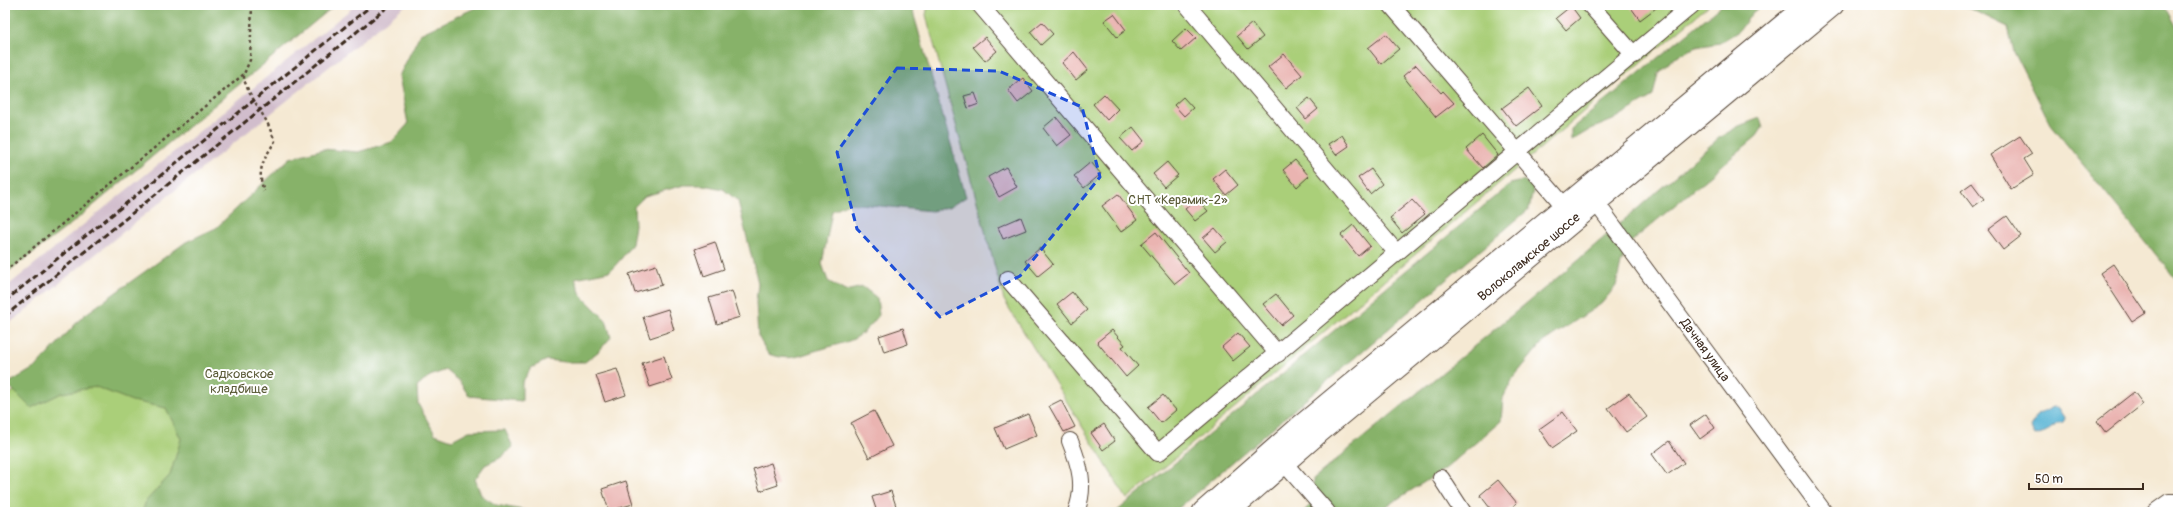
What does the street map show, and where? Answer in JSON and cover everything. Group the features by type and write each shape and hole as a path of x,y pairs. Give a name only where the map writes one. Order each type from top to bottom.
{"main road":[{"name":"Волоколамское шоссе","path":"1228,512 1807,5"},
{"name":"Волоколамское шоссе","path":"1590,195 1834,5"},
{"name":"Волоколамское шоссе","path":"1203,512 1303,424 1570,213"}],"street":[{"path":"980,5 1278,354"},
{"path":"1186,5 1396,252"},
{"path":"1391,5 1570,213"},
{"path":"1590,5 1634,56"},
{"path":"1008,279 1158,453 1278,354 1396,252 1634,56 1692,5"},
{"name":"Дачная улица","path":"1590,195 1824,512"},
{"path":"1070,441 1081,470 1083,490 1076,512"},
{"path":"1284,463 1328,512"},
{"path":"1441,478 1463,512"},
{"path":"2155,512 2169,502 2178,502"}],"path":[{"path":"5,272 244,74 250,60 252,5"},
{"path":"244,74 249,92 267,122 275,141 260,170 260,178 264,191"}],"highlighted area":[{"path":"897,68 999,71 1082,107 1100,177 1020,276 940,317 857,229 837,152"}],"shaded area":[{"path":"356,5 406,5 5,327 5,288"}],"green space":[{"path":"5,5 335,5 71,224 5,274"},
{"path":"481,5 911,5 966,197 949,207 932,211 848,203 832,211 822,264 828,281 845,291 863,287 877,298 879,315 872,324 854,339 790,358 768,354 758,336 756,302 758,283 738,201 723,189 703,185 684,185 645,196 634,207 635,225 632,244 621,259 610,271 575,278 581,295 606,320 611,337 599,351 585,362 547,360 531,368 522,383 522,401 469,396 459,381 446,370 430,376 417,387 418,404 435,434 452,440 469,431 505,430 513,447 500,458 485,465 475,479 481,495 496,505 534,512 142,512 146,501 170,475 181,439 166,408 132,401 96,387 62,393 31,408 7,384 36,367 83,316 186,242 216,228 290,158 323,149 358,152 392,142 408,124 399,76 420,34"},
{"name":"СНТ «Керамик-2»","path":"928,5 1709,5 1127,499 1004,300 926,15"},
{"path":"1722,5 1763,5 1753,12 1739,31 1719,43 1696,47 1675,57 1658,73 1653,96 1613,120 1591,129 1571,141 1571,129"},
{"path":"1962,5 2164,5 2178,30 2178,282 2051,125 2014,52 2008,27"},
{"path":"1760,118 1763,127 1757,136 1631,242 1621,263 1616,286 1601,304 1543,342 1513,378 1503,398 1501,421 1445,469 1377,512 1303,512 1313,502 1313,479 1557,278 1720,137 1739,126"},
{"path":"1523,181 1534,186 1529,209 1174,512 1116,512 1510,184"},
{"name":"Садковское кладбище","path":"265,195 420,512 5,512 5,398"}],"water":[{"path":"2053,407 2058,408 2065,419 2063,422 2042,434 2035,436 2030,427 2038,415"}],"building":[{"path":"1629,5 1660,5 1640,20"},
{"path":"1571,6 1580,18 1566,30 1556,18"},
{"path":"1114,14 1126,30 1117,37 1104,21"},
{"path":"1042,22 1053,34 1041,45 1030,32"},
{"path":"1252,23 1263,37 1248,49 1237,36"},
{"path":"1186,28 1196,38 1181,51 1172,41"},
{"path":"1386,34 1399,49 1381,64 1368,48"},
{"path":"985,37 997,51 985,61 973,47"},
{"path":"1074,52 1088,70 1076,80 1062,63"},
{"path":"1284,54 1302,75 1286,88 1268,67"},
{"path":"1416,65 1441,93 1443,91 1454,103 1436,117 1403,76"},
{"path":"1023,78 1033,91 1018,103 1008,90"},
{"path":"1529,88 1542,106 1516,126 1502,108"},
{"path":"975,93 979,104 968,108 964,96"},
{"path":"1104,94 1118,109 1107,120 1093,104"},
{"path":"1183,97 1193,108 1184,116 1174,105"},
{"path":"1309,98 1318,109 1306,119 1297,108"},
{"path":"1056,117 1071,135 1057,146 1043,128"},
{"path":"1133,127 1144,141 1132,151 1120,138"},
{"path":"1342,135 1349,146 1336,155 1328,144"},
{"path":"1482,135 1498,155 1483,168 1466,149"},
{"path":"2020,136 2032,154 2024,159 2034,175 2011,189 1990,155"},
{"path":"1295,160 1309,176 1297,187 1283,170"},
{"path":"1091,162 1101,174 1084,188 1074,176"},
{"path":"1167,162 1178,175 1164,187 1153,174"},
{"path":"1006,167 1017,187 999,197 988,177"},
{"path":"1225,169 1238,185 1226,195 1213,179"},
{"path":"1371,169 1382,184 1370,194 1358,178"},
{"path":"1972,183 1984,199 1973,207 1961,191"},
{"path":"1118,194 1137,220 1121,232 1102,206"},
{"path":"1197,199 1208,211 1195,221 1185,209"},
{"path":"1412,200 1425,214 1402,233 1390,218"},
{"path":"2007,216 2021,236 2003,250 1988,230"},
{"path":"1021,217 1026,230 1003,239 998,227"},
{"path":"1353,225 1370,246 1358,256 1341,235"},
{"path":"1215,228 1227,242 1215,252 1203,238"},
{"path":"1156,232 1189,273 1175,284 1141,244"},
{"path":"715,242 724,269 704,276 695,249"},
{"path":"1040,248 1053,264 1038,276 1025,261"},
{"path":"2113,264 2146,313 2132,322 2100,273"},
{"path":"656,265 662,285 635,293 629,274"},
{"path":"732,291 740,317 717,324 709,298"},
{"path":"1072,292 1087,310 1072,323 1057,304"},
{"path":"1276,294 1293,315 1281,325 1263,304"},
{"path":"668,309 674,330 650,338 643,317"},
{"path":"903,328 908,344 884,352 879,336"},
{"path":"1112,330 1125,345 1122,347 1138,366 1126,377 1097,342"},
{"path":"1238,333 1250,347 1233,361 1222,347"},
{"path":"664,356 672,380 650,387 642,363"},
{"path":"617,369 626,395 605,402 596,375"},
{"path":"2134,392 2143,404 2106,433 2097,421"},
{"path":"1629,393 1647,417 1626,432 1608,408"},
{"path":"1163,395 1176,410 1161,423 1148,407"},
{"path":"1061,400 1075,427 1064,432 1049,406"},
{"path":"874,411 892,446 869,458 851,423"},
{"path":"1563,412 1577,431 1552,448 1539,429"},
{"path":"1028,414 1037,435 1004,449 995,428"},
{"path":"1706,414 1715,428 1700,439 1690,425"},
{"path":"1104,424 1115,441 1103,450 1091,433"},
{"path":"1669,441 1684,463 1667,475 1652,454"},
{"path":"771,463 778,485 760,491 753,469"},
{"path":"1498,480 1517,503 1506,512 1493,512 1480,495"},
{"path":"626,481 633,504 609,511 602,489"},
{"path":"891,491 898,512 877,512 872,497"}],"railway":[{"path":"5,301 372,5"},
{"path":"5,316 390,5"}]}
